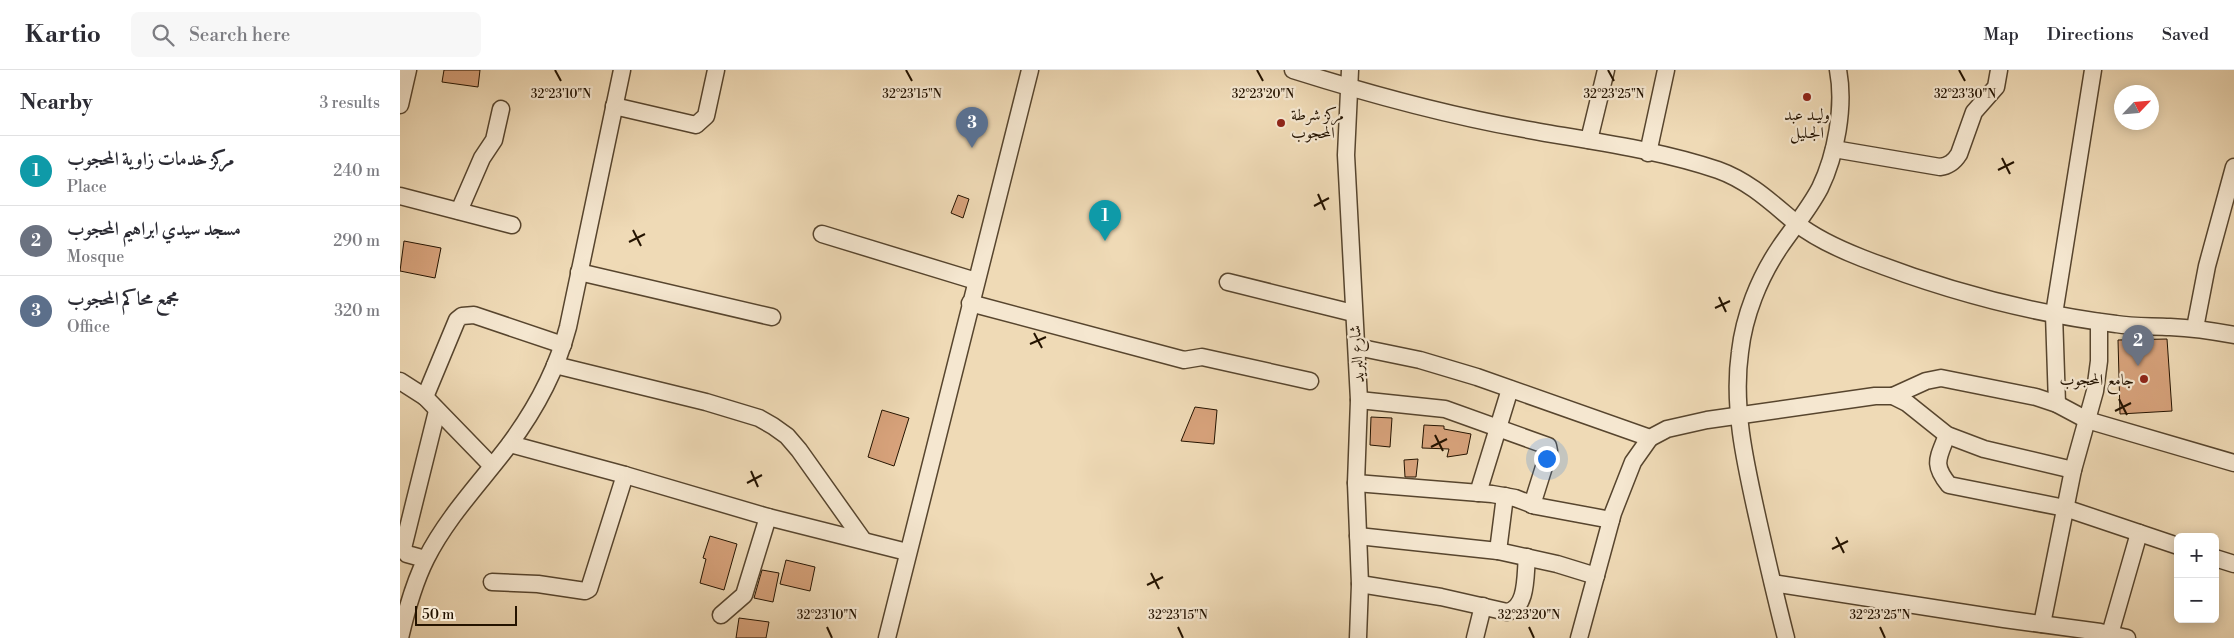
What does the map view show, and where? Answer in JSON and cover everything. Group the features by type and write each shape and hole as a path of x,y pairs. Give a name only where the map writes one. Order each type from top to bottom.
{"street":[{"path":"400,105 408,70"},
{"path":"400,638 413,591 426,559 452,519 510,444 536,403 556,365 563,345 622,70"},
{"path":"614,106 696,125 706,116 716,70"},
{"path":"887,638 907,552 1030,70"},
{"path":"1293,70 1350,88 1522,129 1589,140 1721,171 1743,182 1764,196 1797,224 1821,239 1858,256 1906,274 2014,307 2118,325 2195,328 2234,335"},
{"name":"شارع البريد","path":"1350,70 1346,155 1359,400 1356,483 1360,584 1358,638"},
{"path":"1589,140 1606,70"},
{"path":"1648,153 1666,70"},
{"path":"1786,638 1751,489 1738,415 1740,352 1756,292 1766,271 1820,186 1834,149 1839,116 1838,70"},
{"path":"1834,149 1940,167 1946,166 1955,160 1959,154 1974,112 1996,87 1999,70"},
{"path":"2057,404 2054,314 2093,70"},
{"path":"459,211 482,158 494,140 501,109"},
{"path":"2195,328 2207,266 2234,167"},
{"path":"400,196 512,225"},
{"path":"822,234 976,281"},
{"path":"579,272 772,317"},
{"path":"1228,282 1353,313"},
{"path":"970,303 1184,360 1202,357 1310,381"},
{"path":"425,397 457,320 462,316 474,315 563,345"},
{"path":"2042,624 2072,470 2088,420 2095,390 2099,361 2099,322"},
{"path":"1357,347 1420,360 1477,377 1650,438"},
{"path":"556,365 706,402 759,418 786,436 799,450 863,540"},
{"path":"1579,638 1611,520 1633,462 1650,438 1678,426 1738,415 1875,396 1893,396 1926,381 1941,378 2036,397 2057,404 2088,420 2234,463"},
{"path":"400,381 425,397 437,412 492,466"},
{"path":"1478,493 1510,389"},
{"path":"1893,396 1907,403 1947,435 1984,449 2072,470"},
{"path":"1359,400 1445,409 1544,444 1549,448 1532,505"},
{"path":"426,559 406,554 403,548 437,412"},
{"path":"1947,435 1937,462 1939,472 1949,485 2065,508 2174,545"},
{"path":"510,444 768,517 907,552"},
{"path":"492,582 538,584 585,591 589,589 624,475"},
{"path":"1356,483 1504,496 1532,505 1611,520"},
{"path":"1498,552 1504,496"},
{"path":"722,615 744,595 768,517"},
{"path":"2103,635 2139,533"},
{"path":"1358,536 1498,552 1527,557 1596,576"},
{"path":"1360,584 1380,586 1507,612 1520,605 1527,557"},
{"path":"2219,559 2234,564"},
{"path":"1773,583 2127,638"},
{"path":"1475,638 1483,606"}],"building":[{"path":"444,70 480,70 478,87 442,82"},
{"path":"958,195 969,199 963,218 951,213"},
{"path":"404,241 441,248 435,278 400,271"},
{"name":"جامع المحجوب","path":"2167,339 2172,411 2120,414 2118,340"},
{"path":"1195,407 1217,410 1214,444 1181,441"},
{"path":"882,410 909,418 894,466 868,457"},
{"path":"1371,417 1392,418 1390,447 1370,445"},
{"path":"1424,425 1444,426 1444,429 1471,434 1467,454 1447,457 1449,449 1422,448"},
{"path":"1418,459 1416,477 1405,477 1404,460"},
{"path":"710,536 737,544 724,590 700,583 706,559 703,558"},
{"path":"786,560 815,567 810,591 780,584"},
{"path":"762,570 779,573 773,602 754,598"},
{"path":"739,618 769,622 766,638 736,638"}],"place":[{"name":"وليـد عبد الجـليل","path":"1807,97"},
{"name":"مركز شرطة المحجوب","path":"1281,123"},
{"name":"مجمع محاكم المحجوب","path":"972,148"},
{"name":"مركز خدمات زاوية المحجوب","path":"1105,241"},
{"name":"مسجد سيدي ابراهيم المحجوب","path":"2138,366"},
{"name":"جامع المحجوب","path":"2144,379"}]}
